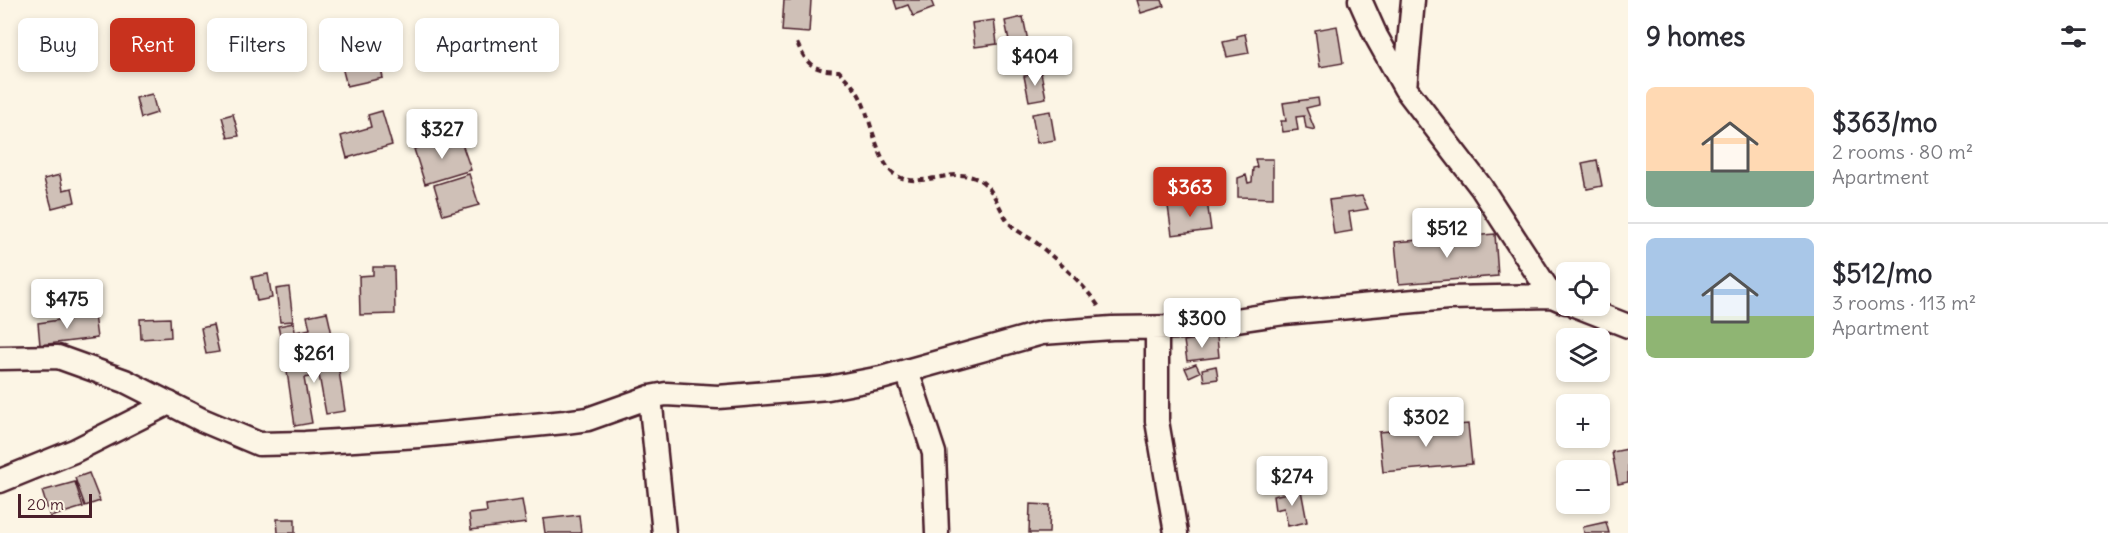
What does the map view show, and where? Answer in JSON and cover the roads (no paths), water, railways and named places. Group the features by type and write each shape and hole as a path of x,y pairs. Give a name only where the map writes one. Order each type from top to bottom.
{"street":[{"path":"1360,0 1376,36 1405,88 1481,187 1556,295"},
{"path":"1405,88 1413,0"},
{"path":"0,358 58,357 125,381 249,441 272,444 419,436 565,422 588,419 650,397 672,394 718,397 828,388 881,378 1042,333 1112,328 1199,326 1284,313 1448,298 1556,299"},
{"path":"1602,316 1628,326"},
{"path":"1157,328 1157,422 1176,533"},
{"path":"907,371 934,453 937,533"},
{"path":"650,397 664,533"},
{"path":"0,481 74,451 169,403"}]}
